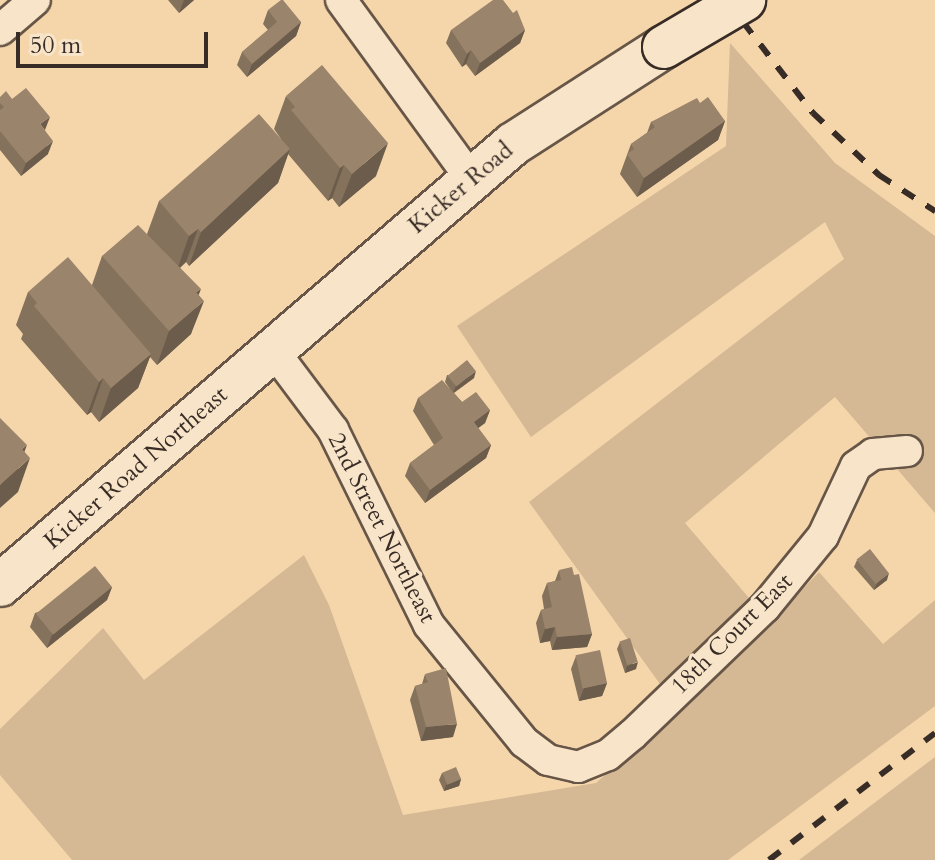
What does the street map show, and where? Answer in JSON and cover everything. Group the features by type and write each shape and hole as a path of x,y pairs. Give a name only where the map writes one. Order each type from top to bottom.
{"main road":[{"name":"Kicker Road","path":"273,350 471,179 590,90 744,0"},
{"name":"Kicker Road Northeast","path":"0,585 273,350"}],"street":[{"path":"0,30 35,0"},
{"path":"341,0 471,179"},
{"name":"2nd Street Northeast","path":"273,350 333,430 429,625 524,742 548,760 565,764"},
{"name":"18th Court East","path":"565,764 578,767 608,755 632,735 765,607 823,536 856,466 873,454 907,451"}],"shaded area":[{"path":"730,43 835,163 935,236 935,513 835,397 685,523 755,605 660,684 529,502 844,259 825,222 531,437 457,326 726,146"},
{"path":"304,555 329,605 403,815 596,783 731,664 819,572 883,644 935,600 935,706 728,860 72,860 0,775 0,729 103,628 144,680"},
{"path":"935,757 935,860 799,860"}],"building":[{"path":"281,0 301,22 252,64 242,52 277,22 268,10"},
{"path":"493,0 503,0 513,13 517,10 525,30 480,63 471,50 467,54 451,30"},
{"path":"322,65 388,143 352,174 344,165 340,168 291,110 295,107 286,96"},
{"path":"26,88 50,117 40,124 53,141 26,163 0,131 0,110 4,107 0,97 6,91 12,99"},
{"path":"708,97 725,121 644,178 627,154 634,149 631,144 655,127 651,122 697,98 700,103"},
{"path":"259,114 290,149 201,232 198,229 189,236 159,201"},
{"path":"138,225 201,289 196,292 204,301 169,331 102,256"},
{"path":"68,257 151,354 111,388 103,378 99,382 34,306 37,303 28,292"},
{"path":"467,360 476,371 456,387 448,376"},
{"path":"442,380 462,402 476,392 490,410 474,422 491,445 430,490 410,463 443,438 418,398"},
{"path":"0,418 27,445 22,449 30,458 0,485"},
{"path":"870,549 889,573 876,584 857,559"},
{"path":"95,566 112,587 53,635 36,614"},
{"path":"572,567 574,575 579,574 592,634 557,637 555,627 545,629 541,610 552,607 547,583 561,580 559,570"},
{"path":"630,638 638,662 627,665 620,641"},
{"path":"600,650 607,683 583,688 576,655"},
{"path":"446,668 457,724 426,727 415,686 428,682 425,674"},
{"path":"456,767 461,779 447,785 442,773"}],"railway":[{"path":"726,0 813,113 879,175 935,211"},
{"path":"769,860 935,733"}]}
